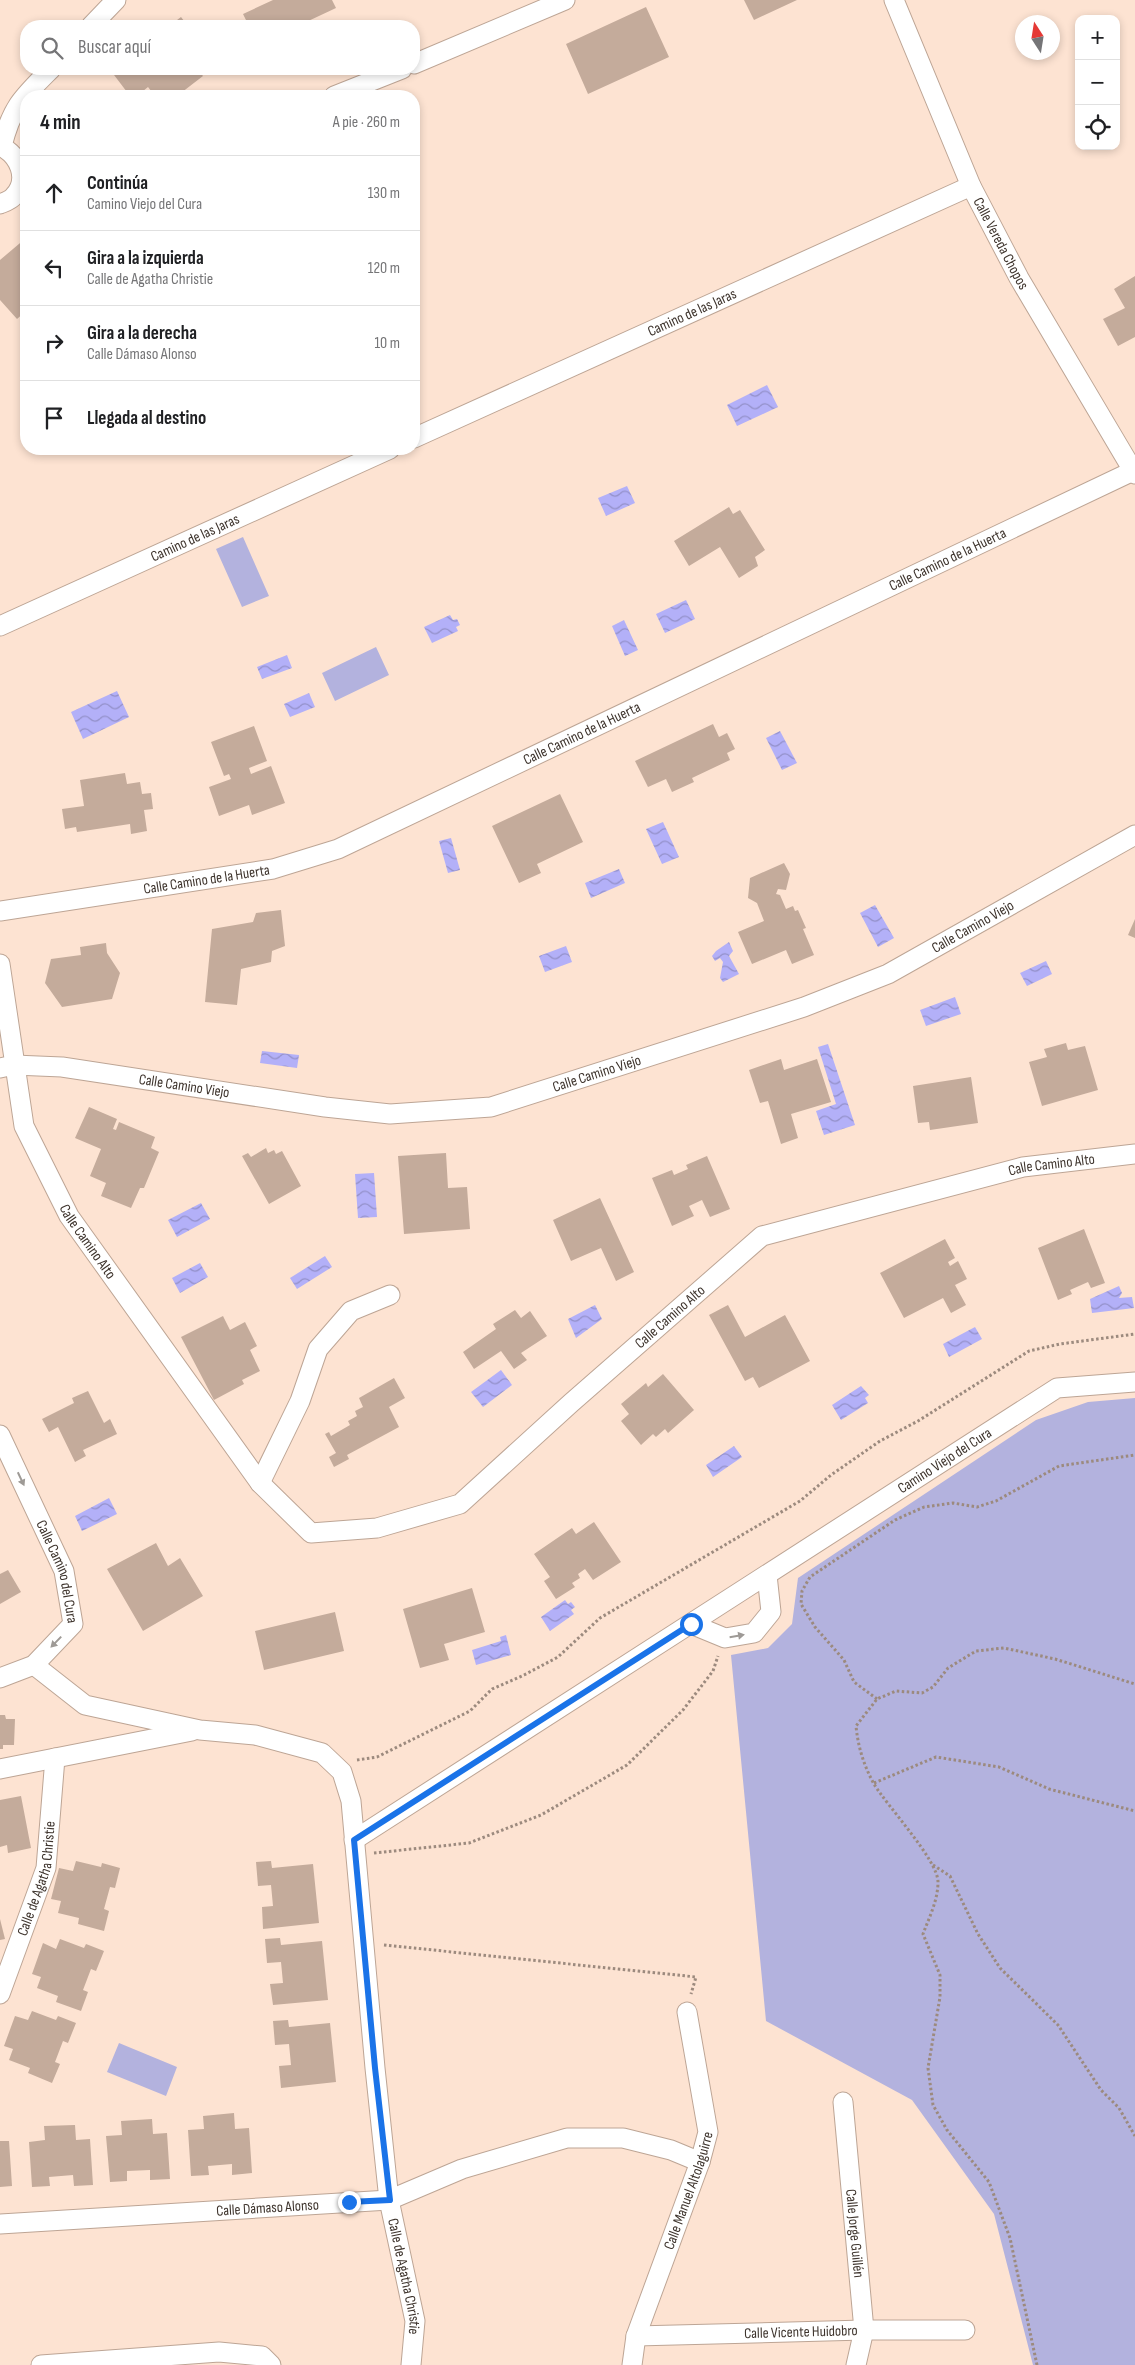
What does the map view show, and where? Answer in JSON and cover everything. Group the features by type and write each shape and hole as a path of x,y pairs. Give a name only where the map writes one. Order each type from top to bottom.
{"street":[{"path":"97,20 116,0"},
{"path":"420,61 565,0"},
{"name":"Calle Vereda Chopos","path":"894,0 971,186 1019,278 1134,472"},
{"path":"31,90 45,75"},
{"path":"349,90 387,75"},
{"path":"20,101 7,124 1,146 17,160 20,166"},
{"name":"Camino de las Jaras","path":"420,435 971,186"},
{"path":"0,204 13,198 20,188"},
{"name":"Camino de las Jaras","path":"0,626 377,455"},
{"name":"Calle Camino de la Huerta","path":"0,911 273,870 338,849 1134,472"},
{"name":"Calle Camino Viejo","path":"7,1066 62,1067 325,1107 390,1114 491,1107 804,1007 888,974 1135,835"},
{"name":"Calle Camino Alto","path":"0,964 7,1066 24,1126 69,1216 260,1483 311,1533 377,1528 460,1504 571,1403 762,1236 1022,1167 1135,1154"},
{"path":"260,1483 300,1401 318,1349 351,1311 390,1294"},
{"name":"Camino Viejo del Cura","path":"355,1848 691,1624 1057,1388 1135,1382"},
{"name":"Calle Camino del Cura","path":"0,1435 64,1571 73,1624 34,1664 0,1678"},
{"path":"691,1624 725,1638 754,1633 771,1612 768,1575"},
{"name":"Calle de Agatha Christie","path":"34,1664 85,1705 200,1730 254,1734 322,1753 342,1772 351,1801 363,1943 390,2200 415,2321 411,2365"},
{"name":"Calle de Agatha Christie","path":"0,1769 200,1730"},
{"name":"Calle de Agatha Christie","path":"0,1994 46,1868 55,1758"},
{"name":"Calle Manuel Altolaguirre","path":"632,2365 636,2336 700,2162 708,2132 687,2012"},
{"name":"Calle Jorge Guillén","path":"843,2102 864,2330 856,2365"},
{"name":"Calle Dámaso Alonso","path":"0,2224 390,2200 462,2169 567,2138 623,2138 671,2150 700,2162"},
{"name":"Calle Vicente Huidobro","path":"636,2336 864,2330 965,2330"},
{"path":"41,2365 219,2352 262,2356 271,2365"}],"path":[{"path":"334,1764 377,1757 470,1710 492,1689 524,1675 558,1656 600,1618 800,1501 831,1475 880,1441 918,1421 1029,1351 1135,1334"},
{"path":"877,1699 854,1682 844,1660 815,1627 801,1604 802,1591 810,1577 895,1520 924,1507 953,1503 977,1507 996,1501 1059,1466 1135,1455"},
{"path":"355,1848 469,1843 541,1816 627,1765 683,1710 713,1671 725,1638"},
{"path":"1037,2365 1010,2238 989,2182 946,2130 933,2105 928,2068 940,1997 940,1975 923,1934 934,1905 938,1881 932,1865 874,1784 858,1748 856,1726 877,1699 896,1691 922,1693 933,1687 948,1668 976,1651 1004,1648 1055,1659 1135,1684"},
{"path":"874,1784 936,1757 999,1767 1049,1789 1135,1811"},
{"path":"932,1865 950,1876 978,1934 1000,1968 1058,2025 1101,2090 1119,2108 1135,2136"},
{"path":"363,1943 696,1977 687,2012"}],"shaded area":[{"path":"243,537 269,596 242,607 216,549"},
{"path":"376,647 389,675 335,701 322,673"},
{"path":"1135,1398 1135,2365 1033,2365 994,2214 912,2100 766,2021 731,1655 768,1648 792,1624 798,1578 1036,1420 1088,1402"},
{"path":"119,2043 177,2067 166,2096 107,2072"}],"water":[{"path":"767,385 778,407 737,426 727,405"},
{"path":"627,486 635,503 606,516 598,498"},
{"path":"686,600 695,619 665,633 656,614"},
{"path":"450,615 453,620 457,619 460,625 456,627 458,631 432,643 424,627"},
{"path":"624,620 638,650 625,656 612,626"},
{"path":"287,655 292,668 262,679 257,667"},
{"path":"117,691 129,717 83,739 71,712"},
{"path":"309,693 315,707 290,717 284,704"},
{"path":"780,731 797,763 782,770 766,738"},
{"path":"663,822 679,857 662,864 646,829"},
{"path":"451,838 460,870 448,873 439,841"},
{"path":"619,869 625,883 591,898 585,883"},
{"path":"875,905 894,938 878,947 860,913"},
{"path":"729,942 733,951 729,956 739,974 723,982 720,978 723,962 720,958 715,961 712,956"},
{"path":"566,946 572,962 545,972 539,956"},
{"path":"1046,961 1052,974 1027,986 1020,973"},
{"path":"955,997 961,1014 926,1026 920,1010"},
{"path":"828,1044 855,1125 824,1135 816,1111 836,1104 818,1047"},
{"path":"262,1051 299,1055 297,1068 260,1063"},
{"path":"374,1173 377,1217 358,1218 355,1174"},
{"path":"201,1203 210,1219 177,1237 168,1220"},
{"path":"325,1256 332,1267 297,1289 290,1278"},
{"path":"200,1263 208,1277 180,1293 172,1278"},
{"path":"1119,1286 1122,1293 1119,1298 1132,1297 1134,1308 1092,1313 1090,1299"},
{"path":"595,1305 602,1319 576,1338 568,1319"},
{"path":"975,1327 982,1339 949,1357 943,1344"},
{"path":"501,1370 512,1385 483,1407 471,1392"},
{"path":"861,1386 869,1395 865,1398 868,1403 841,1420 832,1405"},
{"path":"734,1446 742,1457 713,1477 706,1465"},
{"path":"109,1498 117,1514 82,1531 75,1516"},
{"path":"565,1600 568,1604 571,1602 575,1607 571,1610 574,1614 550,1631 541,1617"},
{"path":"506,1635 511,1655 476,1665 472,1650 501,1641 500,1637"}],"building":[{"path":"273,0 332,0 336,8 310,20 246,20 243,14"},
{"path":"744,0 797,0 754,20"},
{"path":"646,7 669,57 588,94 566,44"},
{"path":"114,75 203,76 185,90 150,90 148,87 144,90 125,90"},
{"path":"20,243 20,316 17,319 0,300 0,260"},
{"path":"1135,276 1135,337 1118,346 1103,319 1125,308 1114,289"},
{"path":"729,507 733,514 740,510 765,550 755,557 758,566 739,578 720,547 689,566 674,541"},
{"path":"713,724 719,737 727,733 735,749 727,753 730,760 692,778 694,782 672,792 666,779 648,787 635,761"},
{"path":"254,726 267,761 249,768 251,774 271,766 285,803 252,815 249,805 219,816 209,787 231,779 229,774 224,776 211,742"},
{"path":"125,773 127,784 140,782 142,794 151,793 153,809 144,810 147,831 131,834 130,824 77,832 76,827 65,829 62,809 84,806 80,780"},
{"path":"560,794 583,842 537,864 541,873 519,883 492,826"},
{"path":"784,863 790,874 786,890 778,889 776,894 780,895 786,909 793,906 795,911 798,910 806,928 803,929 814,955 792,964 786,950 752,964 738,932 764,921 757,903 748,898 750,878"},
{"path":"281,910 285,946 272,951 271,962 241,969 237,1005 205,1002 212,929 253,922 256,913"},
{"path":"1135,919 1135,938 1128,935"},
{"path":"106,943 107,953 120,973 112,999 62,1007 45,983 51,959 81,955 80,947"},
{"path":"1066,1043 1068,1050 1085,1046 1098,1090 1042,1106 1029,1062 1047,1057 1044,1049"},
{"path":"781,1059 784,1070 817,1059 831,1102 791,1114 798,1138 781,1144 768,1101 760,1103 749,1070"},
{"path":"971,1077 978,1123 930,1130 929,1122 918,1123 913,1086"},
{"path":"89,1107 117,1119 113,1129 116,1130 119,1122 155,1137 151,1148 159,1152 144,1188 140,1188 131,1208 101,1196 106,1183 90,1176 101,1149 75,1138"},
{"path":"266,1148 268,1153 274,1150 276,1154 282,1151 301,1186 269,1204 242,1156 248,1153 251,1157"},
{"path":"446,1153 448,1188 467,1187 470,1229 404,1234 398,1156"},
{"path":"707,1156 730,1209 710,1217 702,1200 689,1206 694,1216 672,1226 652,1178 672,1170 674,1175 688,1169 686,1165"},
{"path":"600,1198 634,1272 616,1281 601,1248 571,1261 553,1220"},
{"path":"1084,1229 1105,1283 1091,1288 1088,1282 1070,1290 1072,1294 1058,1300 1038,1248"},
{"path":"945,1239 955,1258 948,1262 950,1266 958,1261 967,1279 955,1285 966,1305 951,1313 943,1298 904,1318 880,1273"},
{"path":"728,1305 745,1337 785,1315 810,1361 759,1388 753,1377 745,1381 709,1315"},
{"path":"515,1310 521,1318 530,1311 547,1336 521,1353 527,1360 514,1369 501,1351 474,1369 463,1352 496,1329 493,1324"},
{"path":"223,1316 230,1330 245,1322 257,1346 250,1350 260,1371 242,1380 244,1384 214,1400 181,1337"},
{"path":"663,1374 694,1410 668,1433 665,1429 656,1437 653,1434 641,1445 621,1421 629,1414 621,1404 646,1383 648,1387"},
{"path":"394,1378 405,1398 389,1407 399,1427 347,1455 349,1459 334,1467 329,1457 336,1453 325,1434 329,1432 331,1436 350,1425 348,1421 357,1416 355,1411 363,1407 359,1398"},
{"path":"88,1391 104,1423 110,1419 117,1434 83,1450 86,1456 75,1462 58,1427 49,1432 42,1419 74,1403 72,1398"},
{"path":"594,1522 621,1562 593,1580 585,1569 578,1574 580,1578 572,1583 575,1587 556,1599 544,1581 550,1577 534,1554 572,1528 576,1534"},
{"path":"156,1543 168,1566 180,1558 203,1596 143,1631 107,1569"},
{"path":"8,1570 21,1592 0,1604 0,1574"},
{"path":"472,1588 485,1632 444,1644 449,1660 420,1668 403,1609"},
{"path":"335,1612 344,1651 264,1670 255,1631"},
{"path":"0,1715 5,1715 6,1719 15,1719 14,1745 3,1745 3,1749 0,1749"},
{"path":"21,1796 31,1848 8,1853 7,1845 0,1847 0,1800"},
{"path":"76,1861 101,1867 102,1863 120,1868 115,1888 110,1887 104,1909 109,1911 104,1931 78,1924 79,1918 58,1913 61,1901 51,1899 59,1868 73,1871"},
{"path":"271,1861 272,1868 313,1864 319,1923 263,1929 262,1907 273,1906 271,1885 258,1886 256,1862"},
{"path":"0,1919 5,1939 0,1940"},
{"path":"280,1938 281,1945 322,1941 328,2000 273,2005 270,1984 283,1983 281,1962 267,1963 265,1939"},
{"path":"60,1939 84,1948 86,1944 104,1951 96,1971 91,1969 83,1990 88,1992 81,2011 56,2002 58,1996 37,1988 41,1977 32,1974 43,1943 56,1949"},
{"path":"32,2011 56,2020 58,2016 76,2023 68,2043 63,2041 55,2062 60,2064 52,2083 28,2073 30,2068 9,2060 13,2049 4,2046 15,2016 28,2020"},
{"path":"288,2020 289,2027 330,2023 336,2082 281,2088 279,2066 291,2065 289,2044 275,2045 273,2021"},
{"path":"234,2113 235,2129 249,2128 252,2173 232,2175 232,2164 208,2166 209,2175 191,2176 188,2130 204,2129 203,2116"},
{"path":"152,2119 153,2134 167,2133 170,2179 150,2180 150,2170 127,2171 127,2181 110,2182 106,2136 122,2135 121,2121"},
{"path":"75,2125 76,2140 90,2139 93,2185 74,2186 73,2175 49,2177 50,2186 32,2187 29,2142 45,2140 44,2126"},
{"path":"0,2141 9,2141 12,2186 0,2187"}],"route":[{"path":"349,2202 390,2200 375,2068 354,1840 691,1624"}]}
